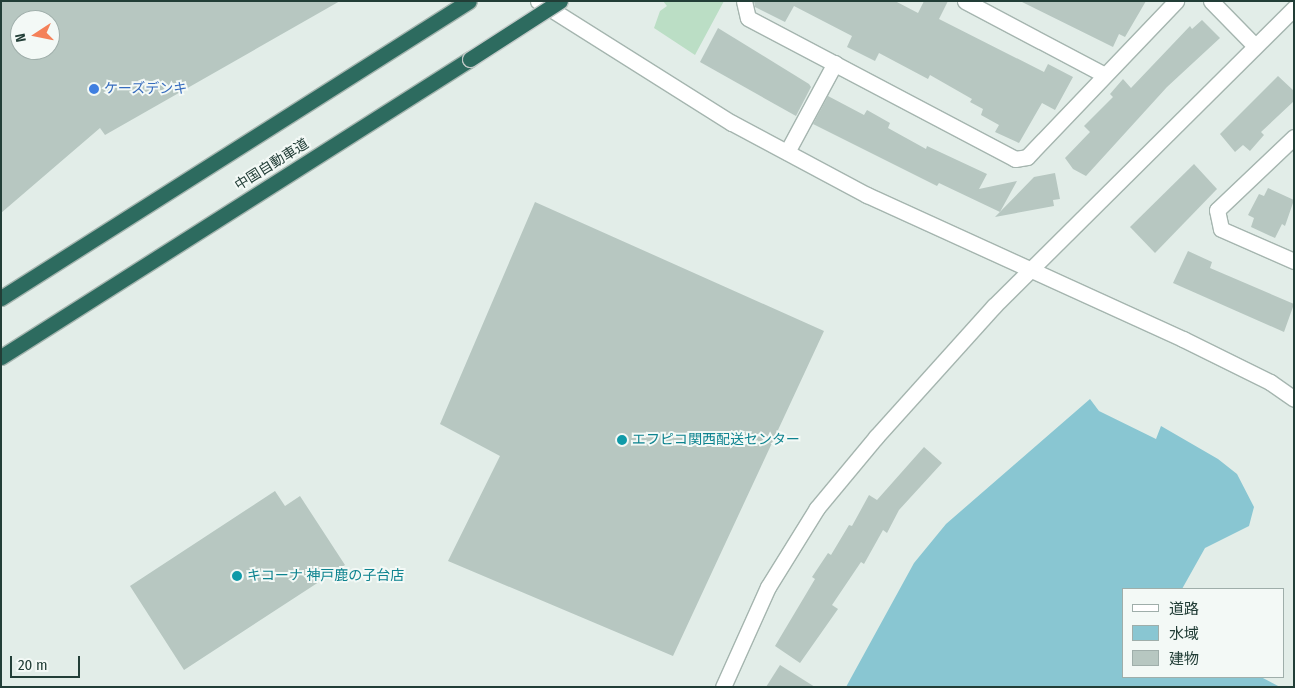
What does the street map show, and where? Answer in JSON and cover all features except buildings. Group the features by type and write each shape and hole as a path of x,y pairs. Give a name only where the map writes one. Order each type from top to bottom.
{"highway":[{"path":"1,298 469,1"},
{"name":"中国自動車道","path":"1,357 560,1"}],"street":[{"path":"538,1 732,123 867,195 1192,343 1270,382 1294,399"},
{"path":"744,1 748,18 1015,159 1028,156 1176,1"},
{"path":"965,1 1105,75"},
{"path":"1211,1 1255,46"},
{"path":"723,687 768,587 817,508 914,395 1032,269 1294,8"},
{"path":"787,152 835,63"},
{"path":"1294,137 1218,210 1222,229 1294,261"}],"green space":[{"path":"663,1 724,1 695,55 654,28 660,11 667,6"}],"water":[{"path":"1090,399 1099,411 1156,439 1161,426 1218,459 1237,474 1254,507 1249,526 1205,548 1183,588 1122,588 1122,678 1263,678 1280,687 846,687 914,563 946,524"}],"place":[{"name":"ケーズデンキ","path":"94,89"},
{"name":"エフピコ関西配送センター","path":"622,440"},
{"name":"キコーナ 神戸鹿の子台店","path":"237,576"}]}
